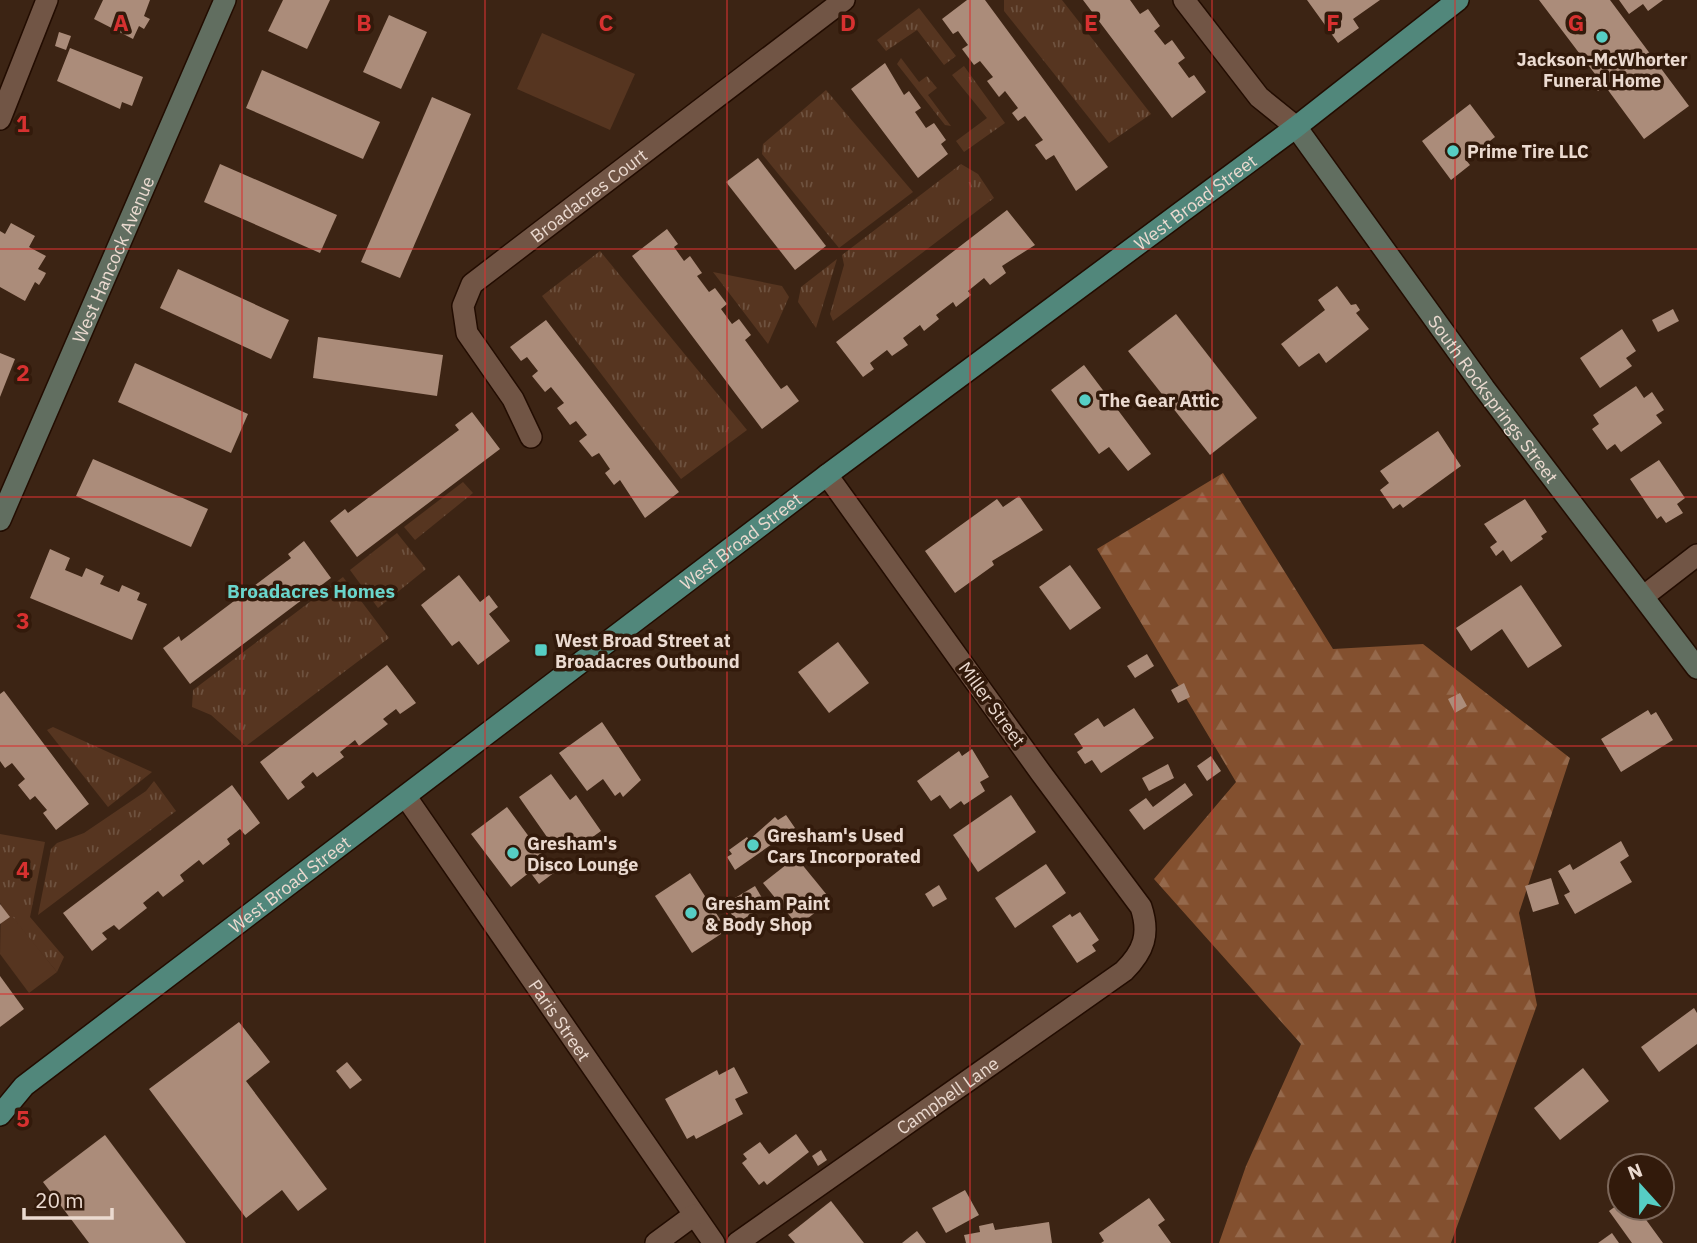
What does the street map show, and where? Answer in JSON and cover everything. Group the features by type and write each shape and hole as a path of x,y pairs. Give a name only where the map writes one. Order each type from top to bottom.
{"main road":[{"name":"West Broad Street","path":"0,1115 24,1086 827,475 1296,127 1458,0"},
{"name":"West Broad Street","path":"0,1095 24,1086"}],"street":[{"path":"0,119 47,0"},
{"name":"West Hancock Avenue","path":"0,520 225,0"},
{"name":"Broadacres Court","path":"531,437 513,399 467,333 463,306 472,284 844,0"},
{"path":"1184,0 1259,97 1296,127"},
{"name":"South Rocksprings Street","path":"1296,127 1484,388 1697,668"},
{"name":"Miller Street","path":"827,475 1041,773 1141,907 1146,922 1146,937"},
{"path":"1644,596 1697,555"},
{"name":"Paris Street","path":"406,797 713,1243"},
{"name":"Campbell Lane","path":"737,1243 1124,971 1135,960 1146,937"},
{"path":"656,1243 694,1215"}],"green space":[{"path":"1004,0 1062,0 1151,114 1109,143 1004,11"},
{"path":"919,8 956,56 944,65 917,30 886,51 877,40"},
{"path":"542,33 635,74 610,130 517,89"},
{"path":"901,58 919,82 927,76 937,88 928,95 951,126 945,125 897,64"},
{"path":"964,66 1005,123 964,152 956,141 987,118 952,75"},
{"path":"826,90 913,192 839,248 762,154 763,144"},
{"path":"961,164 978,174 994,198 833,321 830,314 844,265 842,255"},
{"path":"600,251 747,430 681,479 542,296"},
{"path":"837,259 816,328 798,302 801,287"},
{"path":"713,272 782,286 789,297 768,344"},
{"path":"1223,473 1333,649 1423,644 1570,758 1519,913 1537,1005 1451,1243 1219,1243 1246,1166 1301,1044 1154,879 1236,782 1097,549"},
{"path":"463,482 473,493 415,540 404,527"},
{"path":"397,533 426,569 378,608 350,570"},
{"path":"343,577 389,638 246,746 211,715 192,707 193,690"},
{"path":"53,727 152,772 108,807 47,730"},
{"path":"154,781 176,811 38,915 51,849 57,843 84,833 146,791"},
{"path":"0,834 45,842 30,917 64,957 57,972 0,903"},
{"path":"1,902 57,972 29,993 0,954"}],"building":[{"path":"103,0 150,0 144,16 150,19 144,29 139,26 133,39 94,19"},
{"path":"283,0 330,0 307,49 268,31"},
{"path":"967,0 985,0 1108,167 1076,191 1054,155 1046,160 1035,145 1043,140 1025,116 1018,121 1012,113 1018,108 1005,91 999,97 987,81 993,77 980,61 974,65 962,49 968,45 958,31 953,34 942,19"},
{"path":"1083,0 1130,0 1140,14 1148,9 1160,26 1154,31 1165,45 1172,40 1185,58 1178,63 1189,78 1194,75 1206,92 1172,118"},
{"path":"1307,0 1380,0 1353,19 1359,28 1338,43"},
{"name":"Jackson-McWhorter Funeral Home","path":"1539,0 1610,0 1689,106 1644,139 1605,86 1598,91 1588,78 1595,74"},
{"path":"1619,0 1663,0 1648,11 1643,4 1629,14"},
{"path":"389,15 427,32 401,89 363,72"},
{"path":"59,32 71,36 66,50 55,46"},
{"path":"70,48 143,77 132,106 122,102 120,109 57,81"},
{"path":"885,63 904,95 909,91 921,108 915,112 926,128 934,123 946,140 941,144 948,154 918,178 851,89"},
{"path":"262,70 380,122 363,159 246,108"},
{"path":"432,97 471,114 400,278 361,262"},
{"name":"Prime Tire LLC","path":"1470,104 1495,137 1466,160 1470,165 1451,180 1422,141"},
{"path":"758,158 826,246 795,270 726,182"},
{"path":"220,164 337,215 320,253 204,202"},
{"path":"1007,210 1035,245 1002,266 1006,273 990,285 984,278 968,291 971,295 956,307 953,302 936,315 939,319 924,331 920,325 903,338 908,345 892,356 887,350 870,363 874,369 863,377 836,342"},
{"path":"11,223 35,236 29,247 46,256 38,269 46,273 39,285 35,282 25,301 0,287 0,231 5,234"},
{"path":"667,229 678,244 674,247 684,261 690,256 702,273 697,276 709,292 715,288 727,304 721,309 732,324 739,319 751,335 745,340 781,389 787,385 799,401 762,429 632,256"},
{"path":"178,269 289,320 271,359 160,308"},
{"path":"1337,286 1351,305 1356,304 1360,310 1356,313 1369,329 1326,363 1319,353 1299,367 1281,344 1325,310 1318,300"},
{"path":"1673,309 1679,321 1658,332 1652,320"},
{"path":"1176,314 1257,418 1210,455 1128,351"},
{"path":"546,320 679,492 645,518 620,480 614,485 605,473 610,469 599,453 592,457 579,441 587,435 576,421 570,425 557,408 564,403 551,387 545,392 532,376 538,371 527,357 521,361 510,347"},
{"path":"1622,329 1636,351 1626,358 1632,366 1600,388 1580,358"},
{"path":"318,337 443,355 437,396 313,378"},
{"path":"0,353 15,359 0,397"},
{"path":"135,363 248,414 231,453 118,402"},
{"path":"1084,365 1151,454 1128,471 1109,447 1099,454 1051,390"},
{"path":"1636,386 1644,398 1652,392 1664,410 1656,415 1662,423 1621,452 1615,444 1607,450 1592,429 1599,424 1593,415"},
{"path":"472,412 500,449 357,557 330,521 345,509 348,513 459,430 455,425"},
{"path":"1438,431 1461,466 1403,508 1400,504 1393,509 1380,490 1389,483 1380,471"},
{"path":"93,459 208,509 191,547 76,496"},
{"path":"1659,460 1685,498 1677,504 1683,513 1666,523 1661,516 1657,519 1630,479"},
{"path":"1019,496 1043,530 992,561 994,565 955,593 925,551 997,499 1003,507"},
{"path":"1525,499 1547,532 1541,536 1543,539 1511,562 1503,550 1496,556 1490,547 1497,542 1484,524"},
{"path":"304,541 331,578 190,684 163,648 179,636 181,641 291,558 288,554"},
{"path":"50,549 70,558 65,570 82,577 86,568 104,576 100,584 119,592 122,585 140,593 137,600 147,604 132,640 30,598"},
{"path":"1070,565 1101,608 1070,630 1039,587"},
{"path":"459,575 480,602 489,595 498,607 489,614 510,641 478,665 459,641 452,646 421,605"},
{"path":"1521,585 1562,646 1528,668 1502,629 1471,651 1456,628"},
{"path":"838,642 869,683 829,713 798,672"},
{"path":"1147,654 1154,666 1135,678 1127,666"},
{"path":"387,665 416,703 400,714 396,709 383,719 388,724 359,746 355,740 340,752 344,757 317,777 313,772 301,782 305,787 288,800 260,762"},
{"path":"1184,683 1190,697 1178,703 1171,690"},
{"path":"4,691 89,804 56,830 43,813 47,810 35,796 30,800 18,785 25,779 12,763 5,768 0,761 0,694"},
{"path":"1460,693 1467,706 1455,713 1448,699"},
{"path":"1134,708 1154,738 1101,773 1092,760 1085,764 1077,752 1083,748 1074,734 1098,718 1104,727"},
{"path":"1648,710 1651,715 1656,712 1673,740 1621,772 1601,739"},
{"path":"602,722 641,780 623,797 620,792 615,796 603,779 587,791 559,753"},
{"path":"972,749 989,777 980,782 985,791 964,805 961,801 950,809 940,795 931,801 917,781 959,751 962,756"},
{"path":"1211,756 1221,771 1207,781 1197,766"},
{"path":"1168,764 1174,778 1149,791 1142,778"},
{"path":"551,774 570,800 576,795 601,831 587,841 584,837 571,847 565,839 554,847 519,797"},
{"path":"1185,783 1193,795 1144,830 1129,810 1146,798 1153,807"},
{"path":"232,785 260,823 245,835 240,829 227,839 230,844 203,865 199,860 180,875 184,881 163,897 158,891 143,903 147,908 119,930 114,925 102,933 107,939 92,951 63,913"},
{"path":"1011,795 1036,832 978,872 953,835"},
{"name":"Gresham's Disco Lounge","path":"507,807 555,872 539,884 530,872 511,887 471,834"},
{"name":"Gresham's Used Cars Incorporated","path":"786,815 795,828 735,870 727,857 732,854 729,850 747,837 749,840 775,817 778,820"},
{"path":"1621,841 1629,856 1620,862 1632,882 1575,914 1564,895 1570,892 1558,871 1570,864 1573,870"},
{"path":"796,857 831,900 798,926 763,883"},
{"path":"1046,864 1066,893 1015,928 995,898"},
{"name":"Gresham Paint & Body Shop","path":"690,873 727,930 692,953 655,896"},
{"path":"1551,878 1559,904 1533,912 1525,886"},
{"path":"939,885 947,899 933,907 925,894"},
{"path":"755,886 766,905 737,923 725,904"},
{"path":"0,904 10,917 0,924"},
{"path":"1080,912 1099,940 1092,945 1096,951 1077,963 1052,926 1070,914 1072,917"},
{"path":"0,976 24,1009 0,1027"},
{"path":"1694,1008 1697,1013 1697,1044 1659,1072 1641,1047"},
{"path":"239,1022 270,1062 246,1081 327,1189 298,1211 282,1190 246,1218 149,1089"},
{"path":"347,1062 362,1080 350,1089 336,1071"},
{"path":"734,1067 748,1093 735,1099 743,1114 696,1139 694,1135 687,1139 665,1099 717,1070 719,1075"},
{"path":"1583,1068 1609,1101 1560,1140 1534,1108"},
{"path":"796,1134 809,1152 767,1185 764,1181 759,1185 742,1163 747,1159 743,1154 760,1142 769,1154"},
{"path":"105,1135 186,1243 89,1243 43,1182"},
{"path":"821,1150 827,1160 818,1166 812,1156"},
{"path":"965,1190 979,1215 946,1233 932,1208"},
{"path":"1149,1198 1165,1220 1158,1225 1171,1243 1101,1243 1104,1241 1099,1233"},
{"path":"831,1201 864,1243 795,1243 788,1235"},
{"path":"1049,1222 1052,1243 966,1243 964,1235 980,1232 979,1226 993,1223 995,1230"},
{"path":"1617,1222 1648,1222 1663,1243 1632,1243"},
{"path":"917,1231 926,1243 902,1243"},
{"path":"1612,1233 1619,1243 1598,1243"}],"place":[{"name":"Jackson-McWhorter Funeral Home","path":"1602,37"},
{"name":"Prime Tire LLC","path":"1453,151"},
{"name":"The Gear Attic","path":"1085,400"},
{"name":"West Broad Street at Broadacres Outbound","path":"541,650"},
{"name":"Gresham's Used Cars Incorporated","path":"753,845"},
{"name":"Gresham's Disco Lounge","path":"513,853"},
{"name":"Gresham Paint & Body Shop","path":"691,913"}],"district":[{"name":"Broadacres Homes","path":"311,591"}]}
